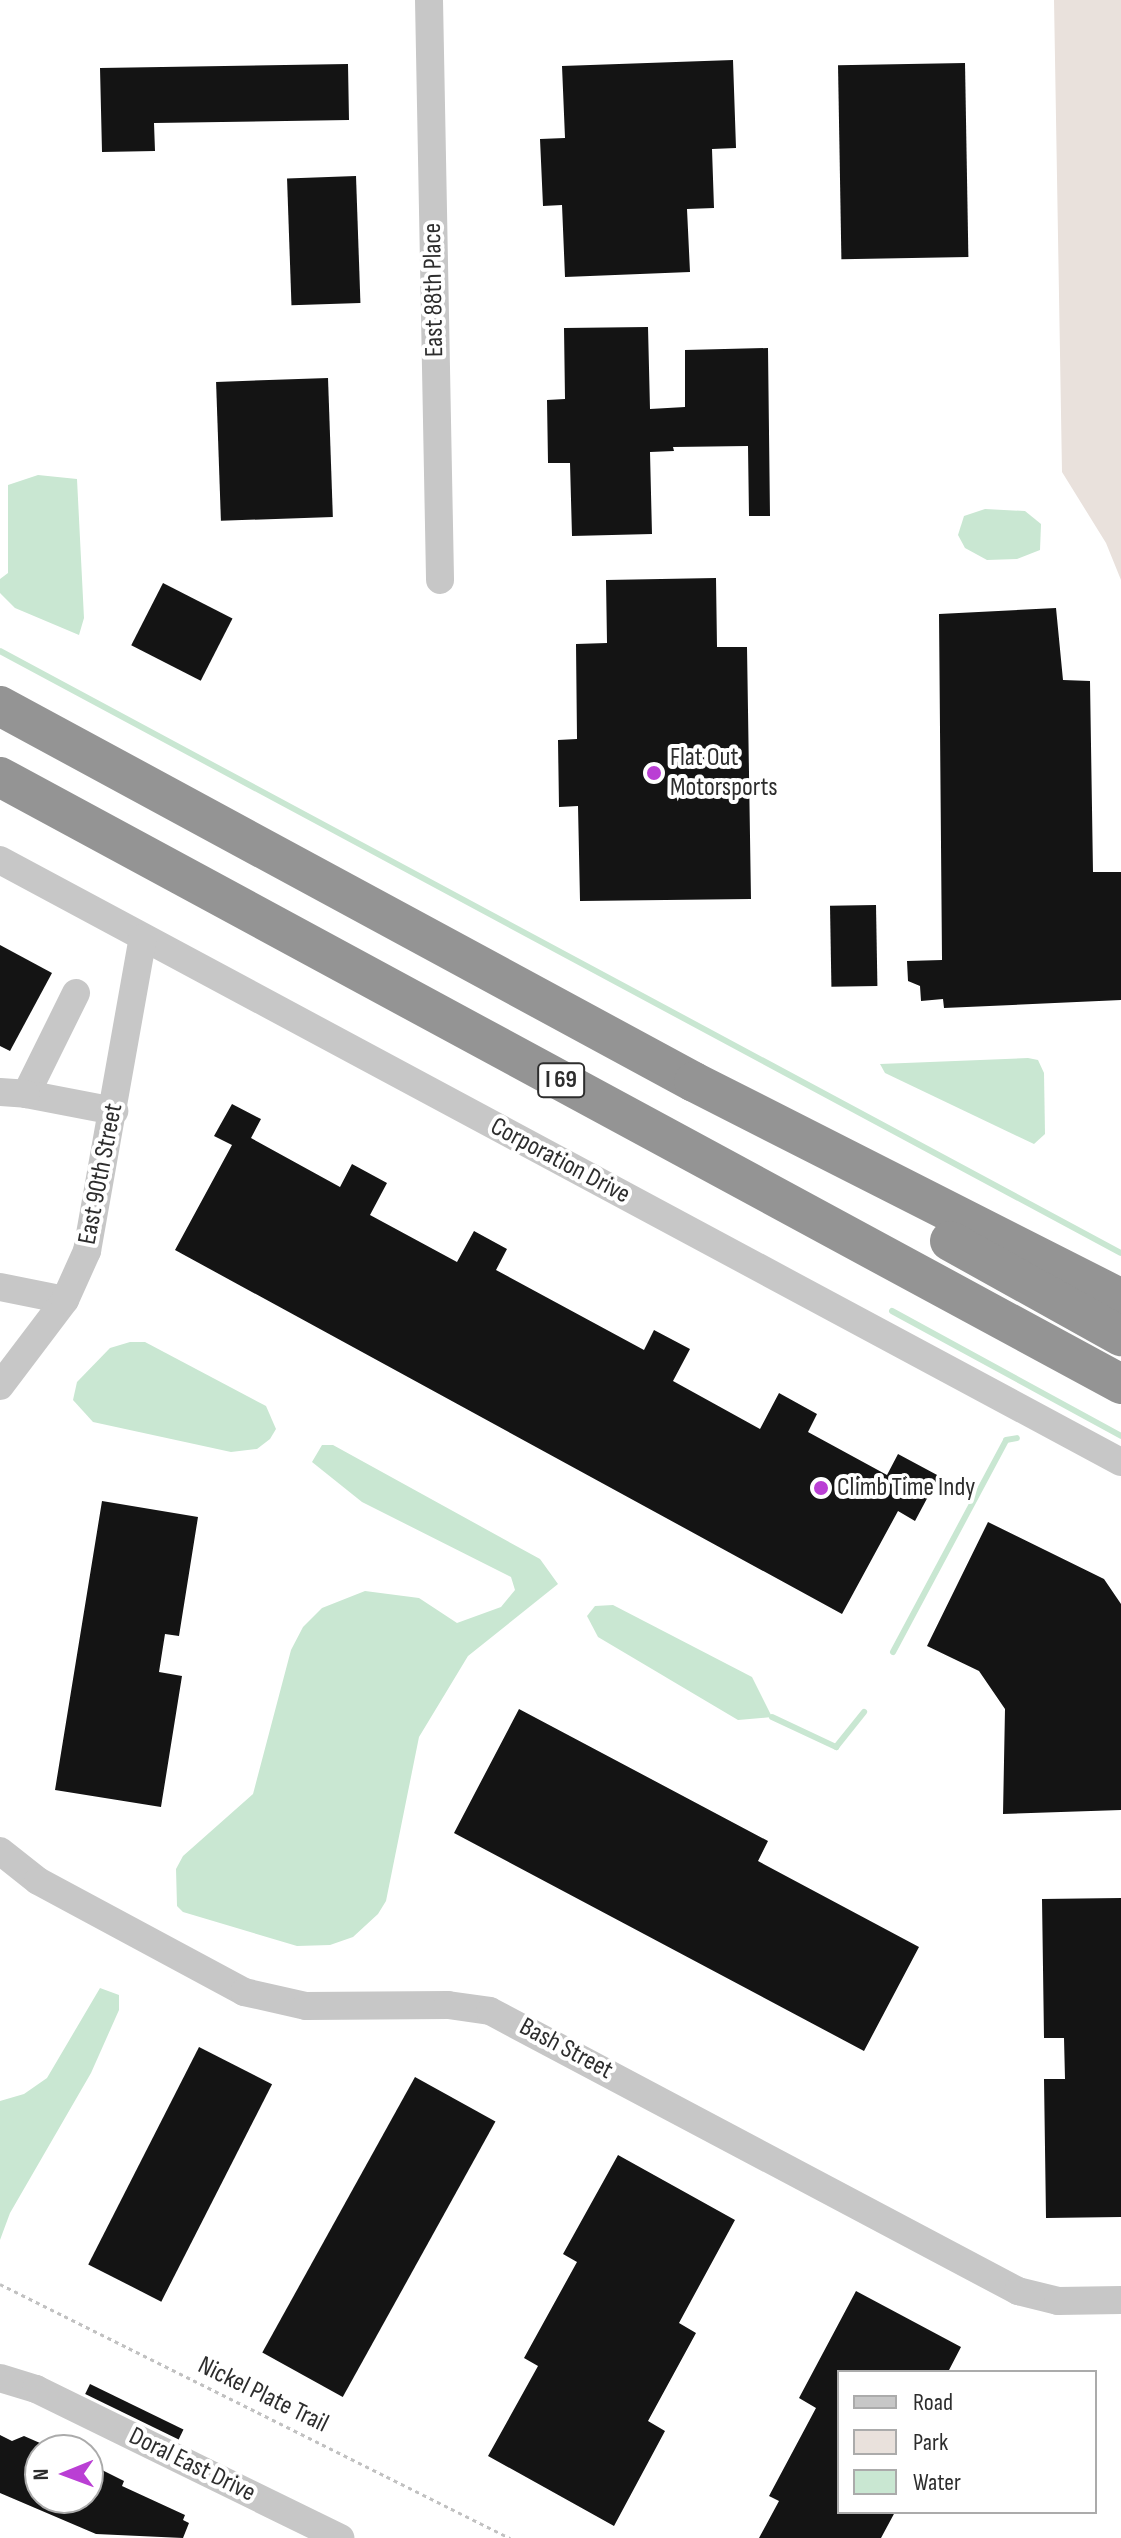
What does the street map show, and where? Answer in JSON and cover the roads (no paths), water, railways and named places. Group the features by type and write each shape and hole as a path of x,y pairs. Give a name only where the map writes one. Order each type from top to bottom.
{"highway":[{"name":"I 69","path":"0,706 694,1082 1121,1299"},
{"name":"I 69","path":"0,777 1121,1384"},
{"path":"694,1082 942,1236 1121,1336"}],"street":[{"name":"East 88th Place","path":"429,0 440,580"},
{"name":"Corporation Drive","path":"0,860 1121,1462"},
{"name":"East 90th Street","path":"5,1368 65,1300 96,1224 143,938"},
{"path":"76,993 13,1093 114,1111"},
{"path":"0,1287 65,1300"},
{"name":"Bash Street","path":"4,1859 38,1881 251,1995 306,2006 448,2005 490,2011 1018,2291 1058,2301 1121,2300"},
{"name":"Doral East Drive","path":"0,2378 36,2389 334,2537"}],"water":[{"path":"38,475 77,479 84,618 79,635 15,608 0,593 0,579 8,573 8,485"},
{"path":"985,509 1025,511 1041,524 1040,550 1017,559 987,560 965,548 958,535 964,516"},
{"path":"1038,1060 1044,1073 1045,1134 1034,1144 885,1073 880,1064"},
{"path":"130,1342 145,1342 266,1406 276,1429 270,1439 257,1449 231,1452 93,1422 73,1400 77,1382 110,1348"},
{"path":"322,1445 333,1445 540,1559 558,1584 468,1656 419,1737 386,1901 378,1914 353,1937 330,1945 297,1946 183,1912 177,1906 176,1869 183,1856 253,1794 291,1650 303,1627 322,1608 365,1591 419,1598 457,1623 501,1607 515,1590 511,1577 362,1502 312,1462"},
{"path":"613,1605 752,1677 772,1717 738,1720 598,1637 587,1616 595,1606"},
{"path":"100,1988 119,1995 119,2010 91,2073 10,2213 0,2240 0,2101 24,2094 47,2078"}],"waterway":[{"path":"0,651 1121,1253"},
{"path":"892,1311 1121,1436"},
{"path":"893,1652 1006,1440 1017,1438"},
{"path":"772,1717 836,1747 864,1712"}],"place":[{"name":"Flat Out Motorsports","path":"654,773"},
{"name":"Climb Time Indy","path":"821,1488"}]}
